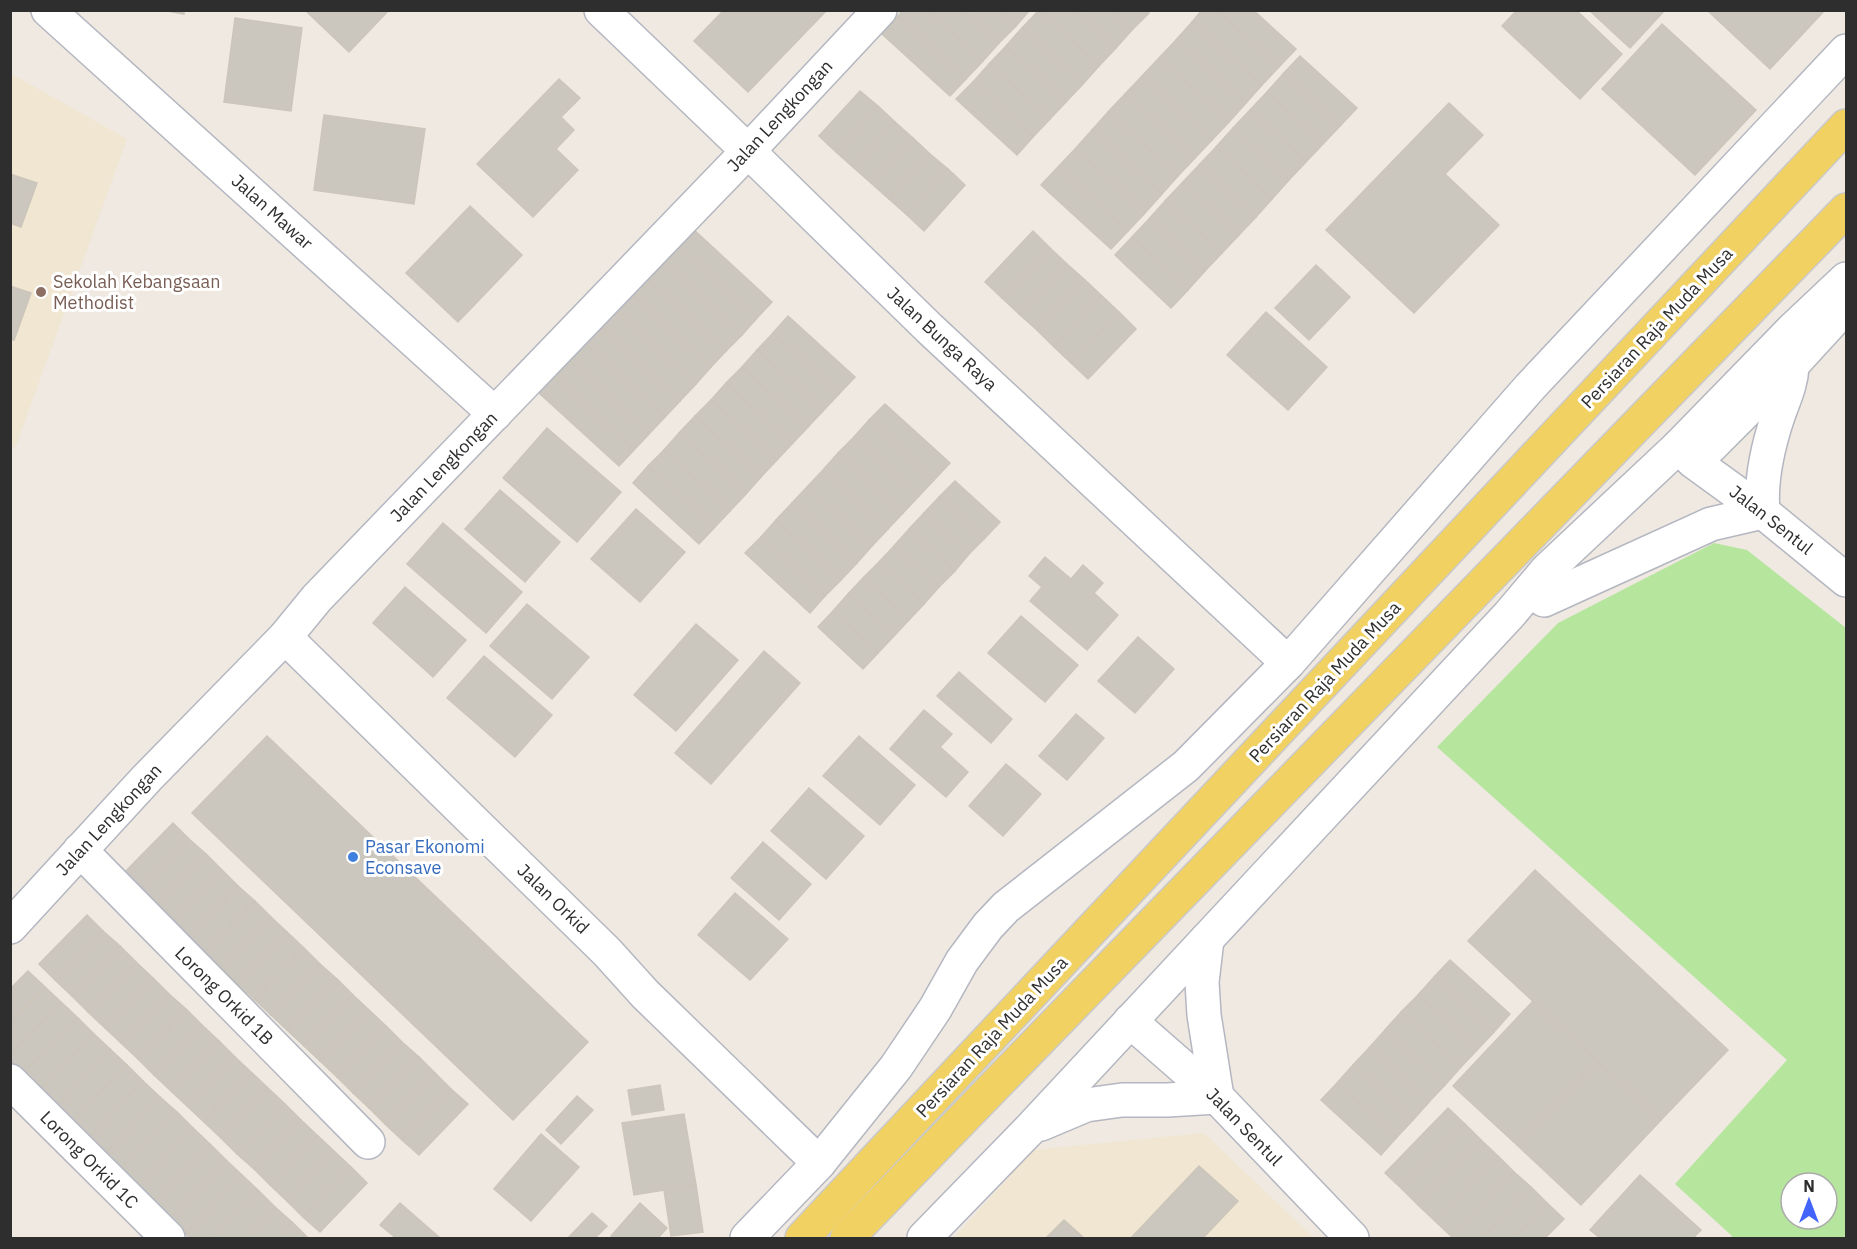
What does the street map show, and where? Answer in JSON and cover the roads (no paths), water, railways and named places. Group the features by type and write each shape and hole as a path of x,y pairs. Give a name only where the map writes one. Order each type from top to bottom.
{"main road":[{"name":"Persiaran Raja Muda Musa","path":"802,1239 1846,126"},
{"name":"Persiaran Raja Muda Musa","path":"847,1239 1846,210"}],"street":[{"name":"Jalan Mawar","path":"48,10 495,414"},
{"name":"Jalan Bunga Raya","path":"601,10 929,328 1288,663"},
{"name":"Jalan Lengkongan","path":"10,927 80,850 285,637 317,598 748,151 880,10"},
{"path":"747,1239 819,1163 896,1067 935,1009 962,961 988,926 1006,907 1186,766 1288,663 1530,387 1846,51"},
{"path":"1544,600 1686,455 1793,329 1846,279"},
{"path":"924,1239 1030,1129 1509,615 1547,570 1792,365 1846,306"},
{"path":"1509,615 1711,524 1763,512 1761,489 1778,417 1791,384 1792,365"},
{"name":"Jalan Sentul","path":"1686,455 1763,512 1846,580"},
{"name":"Jalan Orkid","path":"285,637 819,1163"},
{"name":"Lorong Orkid 1B","path":"80,850 368,1142"},
{"path":"1030,1129 1086,1105 1122,1100 1218,1097 1203,1004 1202,982 1207,939"},
{"name":"Jalan Sentul","path":"1130,1021 1218,1097 1352,1239"},
{"name":"Lorong Orkid 1C","path":"10,1081 168,1239"}],"place":[{"name":"Sekolah Kebangsaan Methodist","path":"41,292"},
{"name":"Pasar Ekonomi Econsave","path":"353,857"}]}
